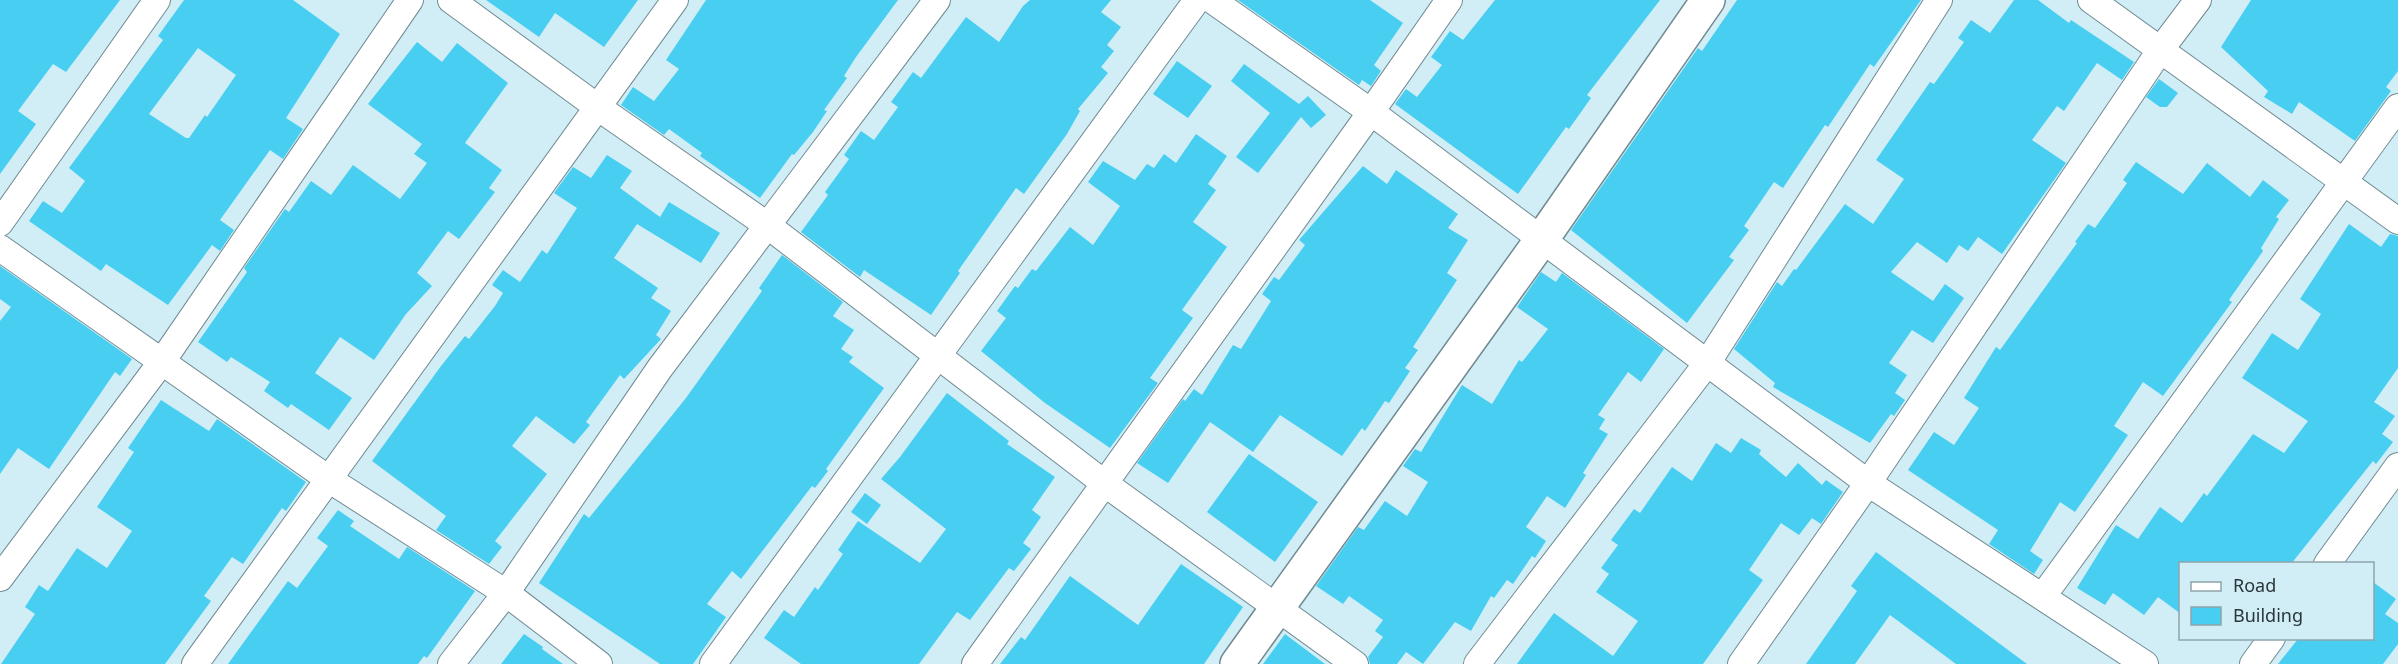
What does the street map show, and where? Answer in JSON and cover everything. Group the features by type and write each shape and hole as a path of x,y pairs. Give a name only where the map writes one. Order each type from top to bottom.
{"street":[{"path":"0,224 157,0"},
{"path":"0,578 163,360 410,0"},
{"path":"451,0 596,106 767,225 1104,483 1355,664"},
{"path":"195,664 330,480 596,106 675,0"},
{"path":"451,664 506,593 660,368 937,0"},
{"path":"713,664 936,355 1197,0"},
{"path":"1212,0 1371,112 1868,483 2145,664"},
{"path":"975,664 1449,0"},
{"path":"1237,664 1542,239 1708,0"},
{"path":"1478,664 1708,362 1939,0"},
{"path":"2091,0 2342,183 2398,221"},
{"path":"1741,664 1868,483 2161,49 2198,0"},
{"path":"2043,596 2398,107"},
{"path":"0,248 163,360 330,480 506,593 599,664"},
{"path":"2328,562 2398,466"},
{"path":"2253,664 2271,640"}],"building":[{"path":"0,0 120,0 66,72 53,64 18,111 36,124 0,174"},
{"path":"184,0 293,0 340,34 286,118 303,129 283,159 270,150 220,220 234,230 220,251 212,245 168,305 106,264 101,271 29,221 43,201 62,213 85,181 69,168 163,40 158,36","holes":["198,48 236,75 207,117 205,115 189,138 149,114"]},
{"path":"486,0 638,0 604,47 555,13 539,37"},
{"path":"706,0 898,0 856,57 844,76 847,78 824,110 827,111 813,132 794,155 792,154 760,198 700,156 702,153 669,129 664,135 621,105 633,87 654,101 679,69 666,60"},
{"path":"1030,0 1111,0 1101,12 1121,27 1107,45 1114,51 1101,67 1108,73 1078,109 1080,111 1067,134 1024,194 1016,188 958,271 960,273 931,315 864,270 860,277 801,232 828,195 825,192 849,159 844,155 861,131 874,140 898,107 891,102 913,72 921,78 966,17 999,42 1023,6"},
{"path":"1238,0 1370,0 1403,23 1374,65 1381,71 1371,86 1362,80 1359,85"},
{"path":"1495,0 1660,0 1587,95 1591,98 1569,129 1566,127 1518,194 1395,104 1406,89 1417,97 1442,65 1431,57 1450,31 1463,40"},
{"path":"1737,0 1921,0 1874,67 1870,64 1828,127 1825,125 1783,188 1774,182 1744,226 1749,230 1729,257 1734,260 1687,323 1571,230 1698,48 1702,51"},
{"path":"2014,0 2038,0 2069,23 2071,20 2134,62 2122,80 2097,63 2064,111 2057,106 2032,140 2066,163 2002,254 1978,237 1968,251 1959,245 1947,263 1917,242 1891,272 1933,301 1945,284 1964,298 1933,343 1912,330 1889,363 1907,375 1895,393 1905,400 1894,416 1891,414 1870,443 1773,387 1775,383 1734,349 1777,282 1782,286 1794,269 1796,270 1845,204 1873,224 1904,179 1876,160 1930,82 1934,84 1964,42 1958,38 1971,20 1990,33"},
{"path":"2251,0 2398,0 2398,71 2386,87 2391,91 2355,141 2299,102 2292,114 2264,97 2268,91 2221,47"},
{"path":"417,42 442,62 457,43 508,83 465,143 502,170 489,188 495,192 459,239 448,231 417,273 432,286 406,314 374,360 340,337 315,373 352,398 329,430 291,404 288,408 264,391 270,382 231,357 227,362 198,342 247,272 244,268 285,209 289,212 311,181 331,195 353,165 400,199 427,163 414,154 422,144 368,104"},
{"path":"1177,61 1212,86 1188,118 1153,94"},
{"path":"1244,64 1299,104 1308,96 1326,115 1311,128 1301,117 1258,173 1236,157 1270,113 1231,81"},
{"path":"2159,79 2178,93 2167,107 2160,107 2146,97"},
{"path":"1196,134 1227,156 1208,184 1216,190 1193,222 1227,247 1182,310 1193,318 1150,378 1158,383 1110,448 1045,403 981,351 1006,318 997,311 1015,286 1018,288 1032,269 1036,271 1070,227 1093,245 1120,206 1088,182 1103,161 1135,180 1147,164 1154,168 1164,154 1176,163"},
{"path":"607,155 632,171 620,188 660,217 669,202 720,233 701,263 637,224 614,258 658,288 651,298 671,311 656,335 661,339 624,379 620,375 586,422 590,425 574,444 536,416 512,446 547,474 495,541 502,547 489,564 436,530 446,516 372,461 441,366 465,336 469,339 495,306 503,293 492,285 503,270 520,282 542,250 547,254 577,208 554,193 573,167 591,178"},
{"path":"2136,162 2183,194 2207,163 2250,197 2263,180 2289,200 2276,217 2279,219 2261,248 2263,251 2229,300 2232,302 2163,396 2143,382 2114,426 2128,435 2075,512 2060,502 2030,551 2043,560 2034,574 1989,544 1998,530 1908,470 1934,432 1954,445 1979,408 1964,398 1996,347 2000,350 2077,243 2075,242 2088,224 2095,228 2127,183 2123,180"},
{"path":"1363,166 1387,184 1396,170 1458,214 1448,228 1468,240 1447,273 1457,280 1413,347 1418,350 1405,368 1410,371 1389,403 1385,401 1365,431 1362,428 1342,456 1280,415 1253,452 1210,422 1168,483 1137,463 1183,399 1185,401 1194,389 1202,395 1233,345 1241,349 1271,301 1262,294 1274,277 1279,280 1305,245 1299,240"},
{"path":"2349,224 2381,247 2390,234 2398,236 2398,368 2374,402 2395,416 2382,434 2393,442 2376,464 2373,461 2293,562 2179,562 2179,613 2158,597 2144,615 2113,593 2105,605 2077,588 2116,525 2138,539 2160,507 2182,523 2204,493 2207,496 2253,434 2284,453 2308,421 2242,378 2272,333 2298,350 2321,314 2300,299"},
{"path":"782,255 843,302 833,316 854,330 841,349 853,357 849,362 884,388 826,469 828,471 815,488 812,486 741,579 732,571 707,604 726,617 693,664 660,664 539,583 584,514 589,518 686,398 762,291 759,288"},
{"path":"0,266 132,359 120,376 115,372 49,469 18,448 0,474 0,321 11,307 0,299"},
{"path":"1541,272 1556,282 1562,273 1664,349 1641,382 1628,372 1598,415 1605,419 1599,429 1608,434 1583,473 1586,475 1565,508 1547,496 1526,527 1546,541 1535,558 1532,556 1513,584 1507,580 1494,598 1491,596 1471,631 1455,622 1423,664 1406,652 1397,664 1370,664 1368,657 1383,637 1375,631 1383,620 1349,596 1343,604 1316,586 1358,527 1364,530 1385,501 1407,516 1428,482 1403,466 1415,449 1421,452 1462,385 1492,404 1519,360 1522,362 1548,329 1517,307"},
{"path":"947,393 1009,441 1007,444 1055,477 1032,510 1041,517 1023,543 1031,549 1014,571 1009,568 970,620 957,612 919,664 801,664 764,638 784,610 794,617 815,587 818,590 843,554 838,550 858,521 920,563 946,529 881,479"},
{"path":"161,400 209,431 217,419 306,482 286,511 282,508 243,564 232,557 204,596 211,601 165,664 1,664 35,614 25,607 39,585 48,591 77,548 107,568 132,531 97,507 134,452 128,448"},
{"path":"1741,438 1761,450 1759,454 1786,477 1798,463 1822,485 1826,480 1843,492 1821,524 1812,518 1799,535 1781,523 1749,570 1763,580 1703,664 1517,664 1554,613 1613,656 1638,621 1596,592 1609,574 1601,568 1618,545 1611,540 1634,509 1640,513 1672,467 1692,481 1716,443 1731,453"},
{"path":"1249,454 1318,502 1275,562 1207,512"},
{"path":"865,493 881,505 867,524 851,512"},
{"path":"338,510 354,521 350,526 399,559 407,547 475,591 427,658 424,656 418,664 228,664 288,581 297,588 328,546 317,538"},
{"path":"1876,552 2027,664 1956,664 1890,615 1855,664 1806,664 1857,591 1851,586"},
{"path":"1181,564 1243,607 1204,664 1000,664 1021,637 1025,640 1070,576 1138,625"},
{"path":"2374,583 2396,599 2385,614 2398,623 2398,644 2383,664 2278,664 2297,640 2374,640"},
{"path":"524,634 543,647 542,649 563,664 501,664"},
{"path":"1285,634 1325,664 1263,664"}]}
